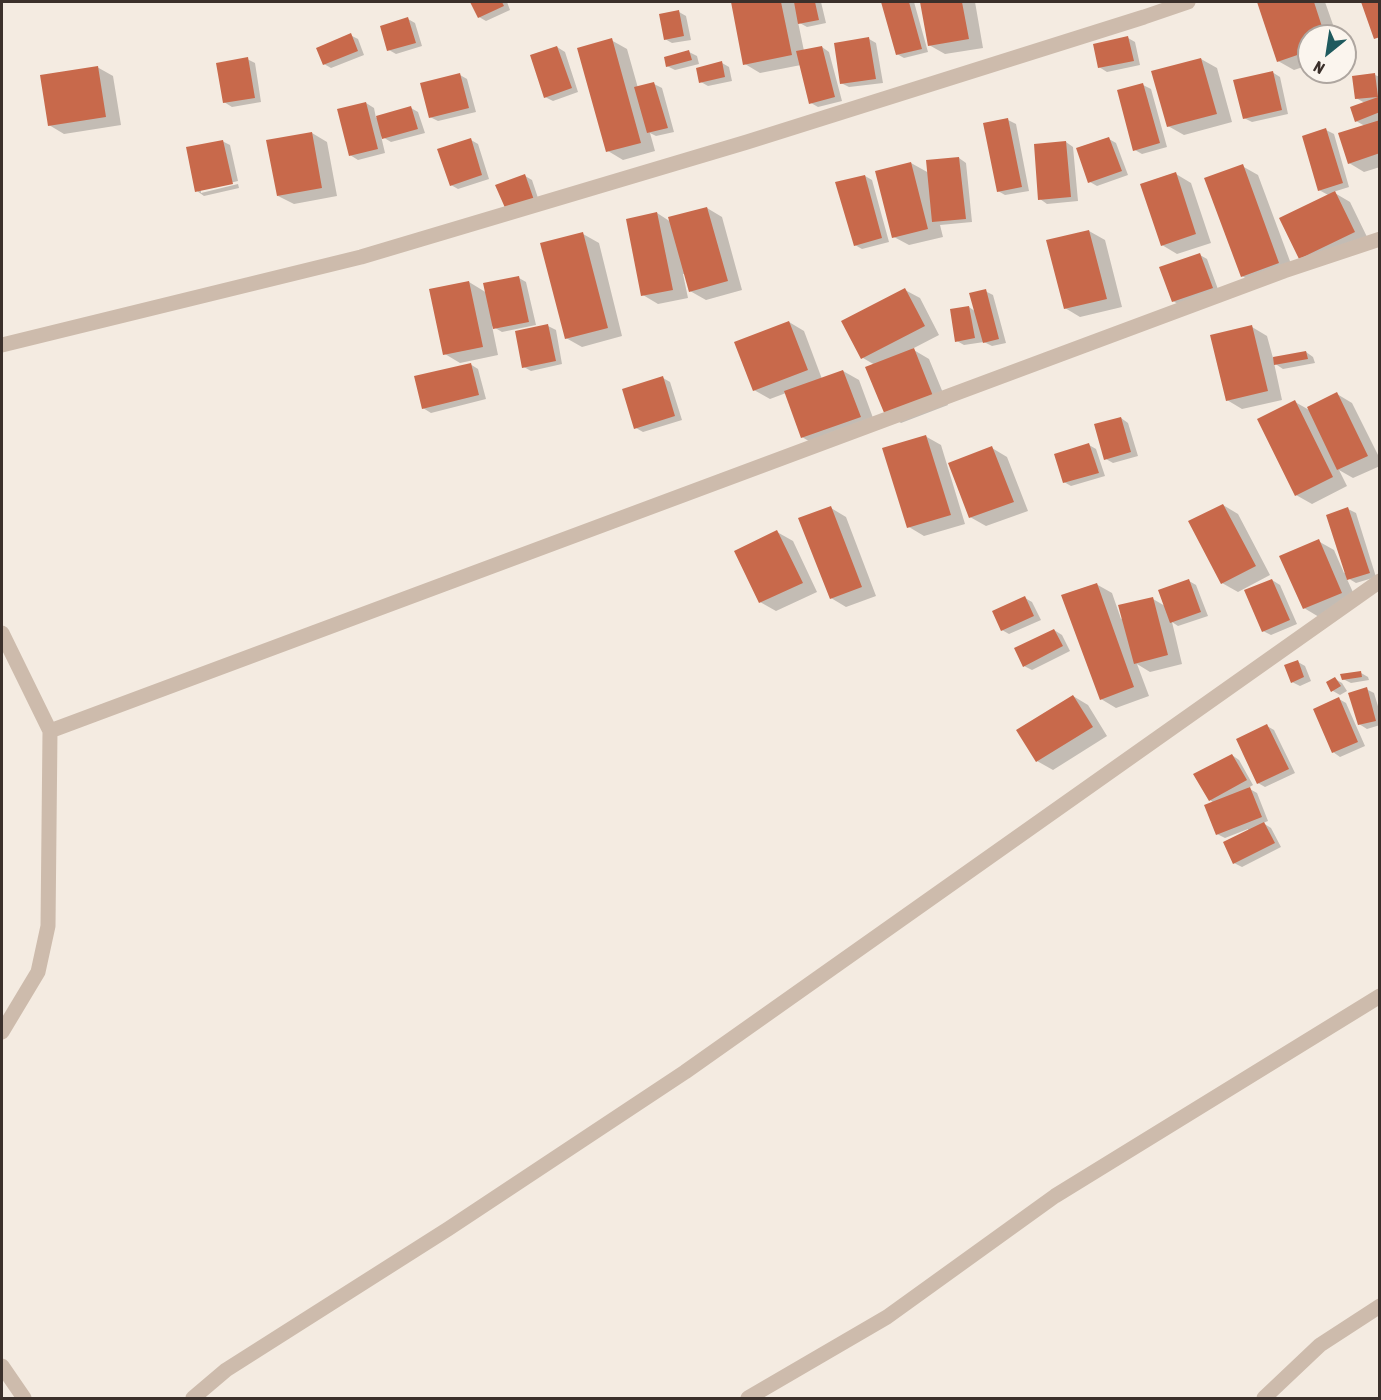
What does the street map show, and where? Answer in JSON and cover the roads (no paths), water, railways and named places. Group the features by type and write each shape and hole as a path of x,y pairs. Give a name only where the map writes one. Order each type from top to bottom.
{"street":[{"path":"2,345 361,256 747,142 1188,2"},
{"path":"50,731 1273,275 1380,239"},
{"path":"193,1398 226,1370 448,1229 685,1072 1380,581"},
{"path":"2,633 50,731 48,926 38,972 2,1032"},
{"path":"748,1398 887,1317 1055,1196 1380,996"},
{"path":"1264,1398 1320,1345 1380,1306"},
{"path":"2,1366 24,1398"}]}
